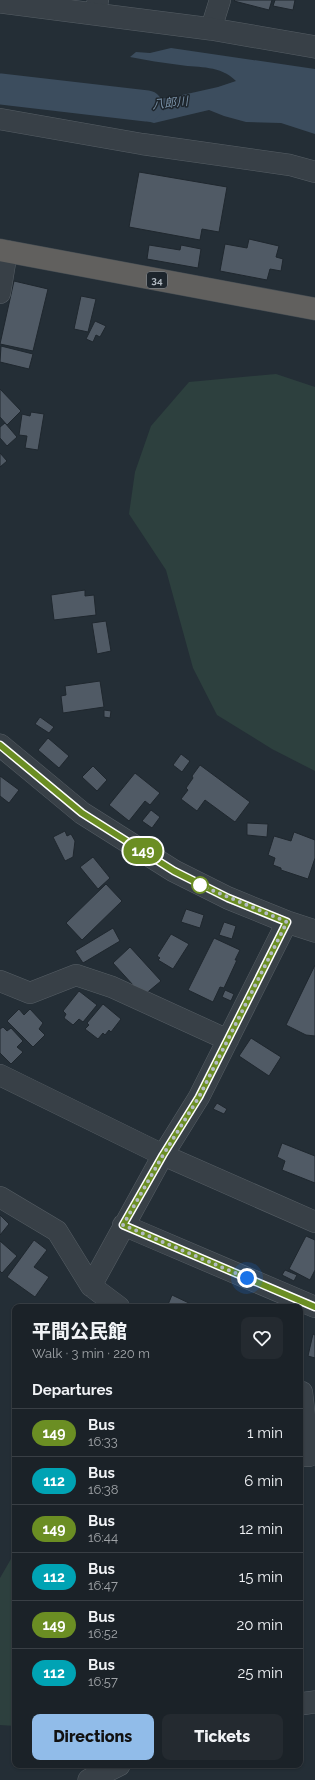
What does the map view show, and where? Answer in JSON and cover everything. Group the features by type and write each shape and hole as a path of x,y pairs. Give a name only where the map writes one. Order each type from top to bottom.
{"highway":[{"name":"34","path":"4,251 315,310"}],"street":[{"path":"211,29 220,0"},
{"path":"0,2 97,7 315,47"},
{"path":"0,119 142,144 290,165 315,172"},
{"path":"0,293 4,251"},
{"path":"0,745 82,813 174,871 228,898 287,922 315,931"},
{"path":"92,1286 123,1225 163,1155 199,1097 287,922"},
{"path":"0,981 30,993 76,976 112,987 228,1040"},
{"path":"0,1075 163,1155 315,1222"},
{"path":"0,1198 57,1231 92,1286 115,1304"},
{"path":"123,1225 315,1307"},
{"path":"303,1380 315,1382"},
{"path":"303,1401 309,1456 303,1456"},
{"path":"303,1704 315,1702"},
{"path":"89,1780 113,1768"}],"green space":[{"path":"276,374 315,387 315,771 272,749 217,715 193,668 166,570 129,514 135,472 151,426 189,382"},
{"path":"12,1557 12,1726 0,1725 0,1578"}],"water":[{"path":"171,48 315,69 315,134 281,123 246,122 209,110 154,123 74,102 169,98 218,87 236,81 223,72 210,68 130,57 136,52 150,53"}],"building":[{"path":"272,0 269,10 234,1"},
{"path":"275,0 295,0 293,10 273,6"},
{"path":"139,172 227,187 219,232 202,229 200,240 129,227"},
{"path":"249,239 279,246 276,257 283,259 281,271 270,269 267,280 220,271 225,244 247,248"},
{"path":"149,245 180,250 181,245 201,249 198,268 147,259"},
{"path":"14,281 48,289 33,351 0,344"},
{"path":"81,296 96,299 88,332 74,329"},
{"path":"95,321 106,326 100,337 96,335 93,342 86,339"},
{"path":"1,346 33,354 29,369 0,362"},
{"path":"0,389 21,411 7,425 0,417"},
{"path":"31,412 44,414 38,450 25,448 27,436 19,435 22,414 30,416"},
{"path":"5,423 17,437 7,446 0,438 0,427"},
{"path":"0,453 7,461 0,467"},
{"path":"85,590 85,596 94,595 96,615 54,620 51,595"},
{"path":"106,621 111,651 97,654 92,623"},
{"path":"100,681 104,707 63,713 61,696 66,695 65,686"},
{"path":"104,710 111,711 110,718 104,717"},
{"path":"40,717 54,727 49,733 35,724"},
{"path":"48,738 69,756 59,768 38,750"},
{"path":"181,754 190,761 182,772 173,765"},
{"path":"200,765 250,802 235,822 205,800 197,811 181,799 188,790 186,788"},
{"path":"93,766 107,780 97,791 82,777"},
{"path":"135,773 160,793 150,805 145,801 129,821 109,805"},
{"path":"0,776 19,790 9,803 0,796"},
{"path":"151,810 160,817 152,828 142,821"},
{"path":"247,823 268,824 267,837 247,835"},
{"path":"65,831 67,836 71,834 75,841 73,857 65,861 53,837"},
{"path":"294,832 315,840 315,858 308,879 281,870 281,868 273,865 275,858 268,855 274,836 291,841"},
{"path":"93,857 110,878 98,889 80,867"},
{"path":"106,884 122,901 82,940 66,923"},
{"path":"186,909 204,915 200,928 181,922"},
{"path":"224,922 236,926 232,939 219,935"},
{"path":"113,928 120,941 83,963 75,951"},
{"path":"171,934 189,944 173,969 158,960 160,958 157,956"},
{"path":"214,938 240,950 224,988 220,987 213,1002 188,990"},
{"path":"130,947 161,981 143,996 113,963"},
{"path":"315,965 315,1036 306,1035 286,1025"},
{"path":"225,990 234,994 231,1001 222,997"},
{"path":"79,991 97,1005 83,1022 79,1019 73,1025 64,1018 66,1014 63,1011"},
{"path":"103,1004 121,1019 111,1032 109,1030 105,1035 103,1033 98,1039 85,1029 89,1025 87,1023"},
{"path":"19,1009 24,1015 30,1009 43,1023 39,1029 45,1035 33,1047 7,1021"},
{"path":"3,1027 7,1031 11,1028 23,1041 17,1047 23,1052 11,1064 0,1053 0,1029"},
{"path":"251,1038 281,1057 269,1076 239,1056"},
{"path":"217,1103 227,1109 224,1114 213,1109"},
{"path":"282,1143 315,1156 315,1183 282,1170 285,1161 277,1157"},
{"path":"0,1215 9,1224 0,1235"},
{"path":"306,1236 315,1240 315,1270 310,1280 289,1269"},
{"path":"34,1240 47,1250 34,1267 49,1277 35,1297 7,1277"},
{"path":"0,1241 17,1256 2,1273 0,1271"},
{"path":"285,1270 297,1275 294,1281 282,1275"},
{"path":"172,1295 191,1304 168,1304"},
{"path":"313,1334 315,1335 315,1358 308,1356"}],"waterway":[{"name":"八郎川","path":"0,89 147,106"}],"bus line":[{"name":"149","path":"0,745 82,813 174,871 228,898 287,922 199,1097 163,1155 123,1225 315,1307"}],"route":[{"path":"200,885 287,922 199,1097 163,1155 123,1225 247,1278"}]}
